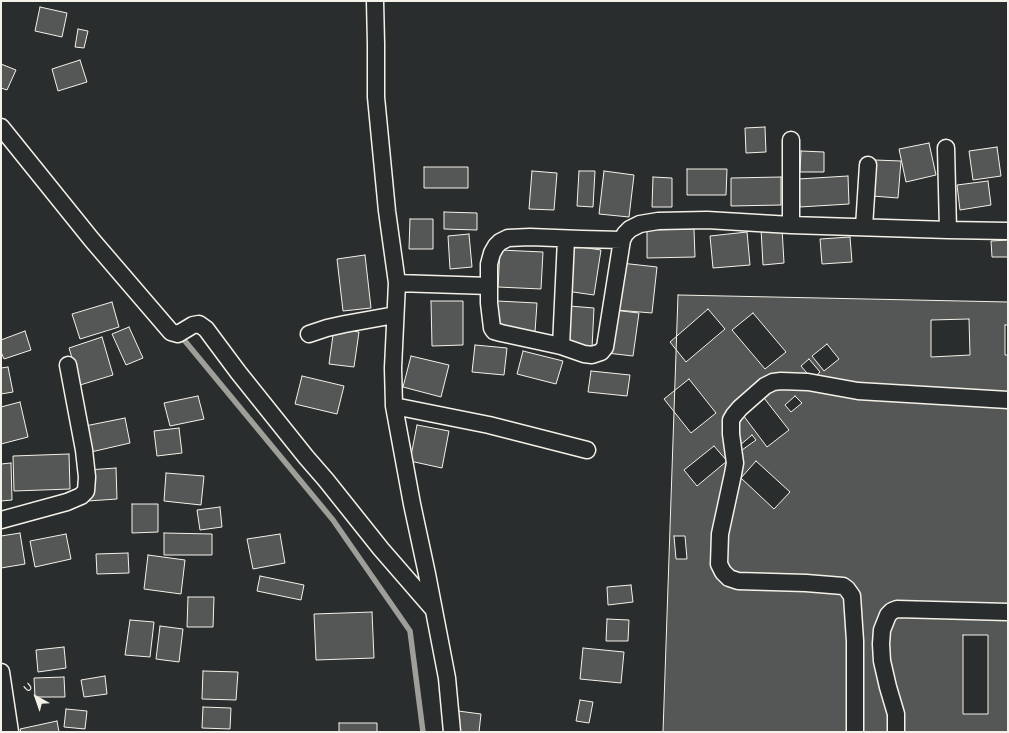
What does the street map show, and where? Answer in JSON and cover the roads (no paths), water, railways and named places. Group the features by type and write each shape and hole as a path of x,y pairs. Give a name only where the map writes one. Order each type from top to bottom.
{"street":[{"path":"374,1 376,97 387,211 397,284 393,368 394,406 447,678 452,732"},
{"path":"1,127 92,240 171,332 178,334 193,325 199,324 206,329 238,372 306,457 381,549 434,610"},
{"path":"791,140 791,226"},
{"path":"946,148 948,230"},
{"path":"864,228 868,165"},
{"path":"622,240 518,236 508,238 500,242 492,252 489,264 490,317 491,326 494,331 561,346 584,354 592,355 601,352 605,347 622,240 630,229 640,224 658,221 708,220 791,226 1008,230"},
{"path":"561,346 566,239"},
{"path":"397,284 489,286"},
{"path":"309,334 345,324 395,315"},
{"path":"1,520 67,502 81,496 86,491 87,481 84,450 68,365"},
{"path":"855,732 855,640 852,596 847,589 843,586 806,583 738,581 729,578 723,572 719,564 720,534 734,463 731,420 740,408 765,386 773,382 781,381 808,382 858,391 1008,400"},
{"path":"394,406 489,425 587,450"},
{"path":"896,732 896,714 882,661 880,644 882,630 888,616 892,611 897,609 1008,612"},
{"path":"1,672 10,732"}],"waterway":[{"path":"180,335 333,520 410,631 423,732"}]}
